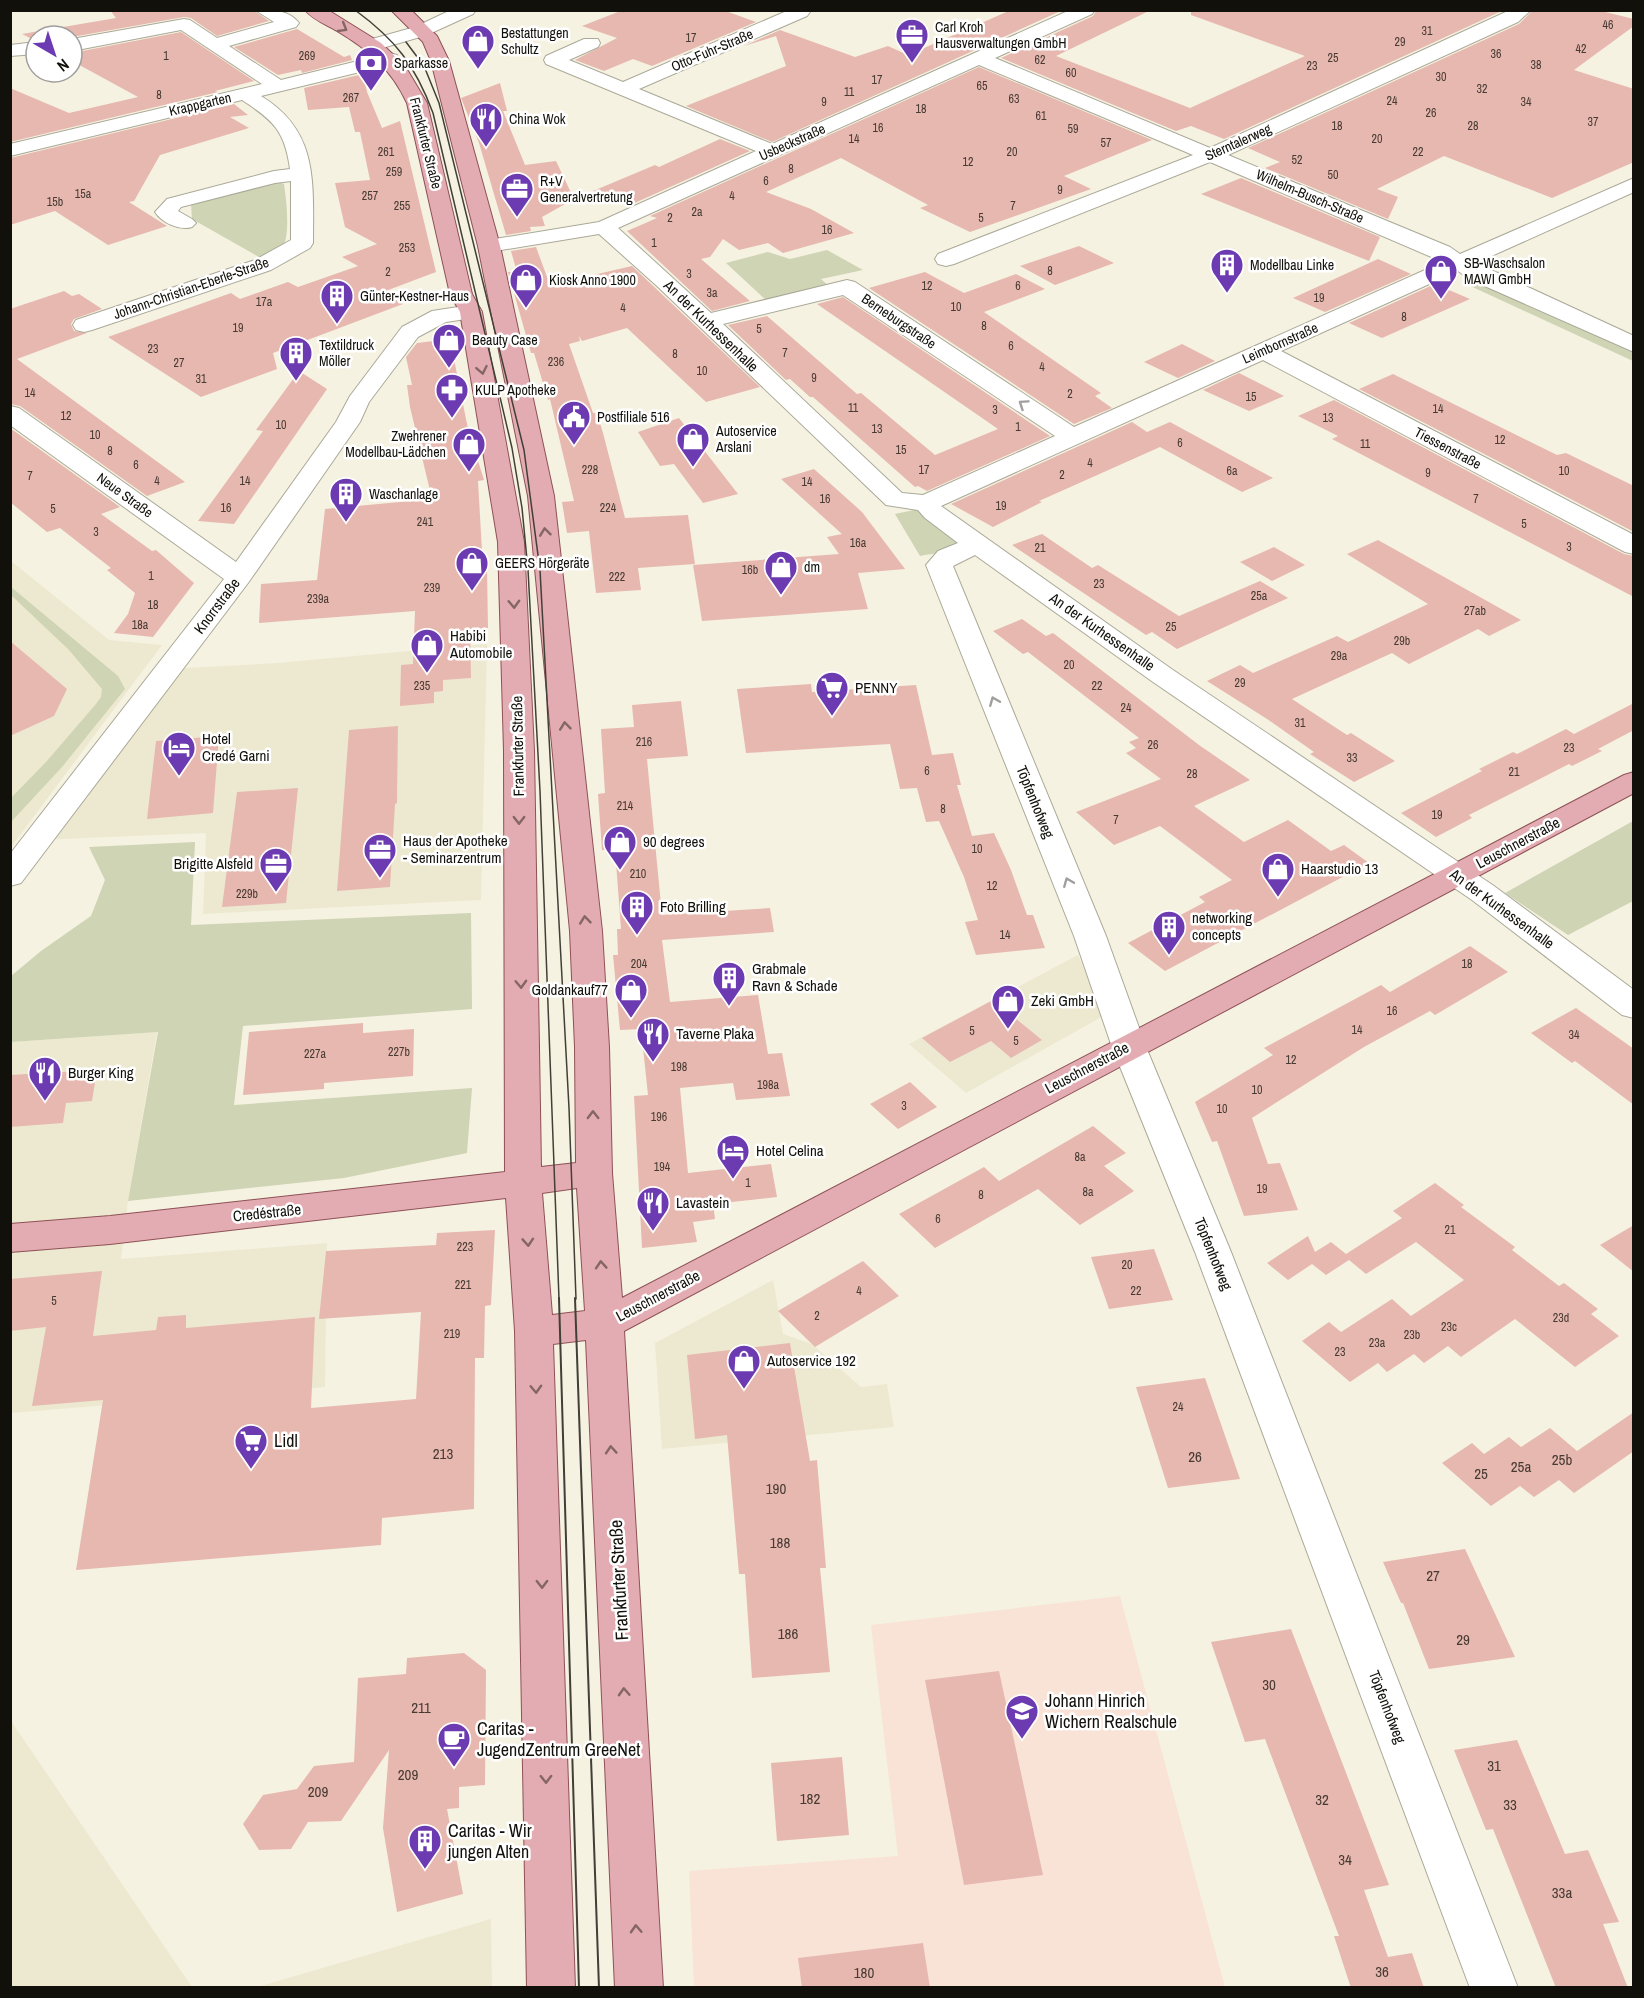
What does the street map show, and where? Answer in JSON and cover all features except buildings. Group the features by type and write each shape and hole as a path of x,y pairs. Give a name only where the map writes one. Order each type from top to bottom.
{"main road":[{"name":"Frankfurter Straße","path":"314,10 372,45 390,59 407,79 417,104 452,252 478,305 541,496 586,931 592,1047 594,1173 605,1324 607,1401 615,1508 639,1988"},
{"name":"Frankfurter Straße","path":"400,10 431,40 440,60 489,246 478,305 512,542 519,751 523,1184 534,1330 551,1988"},
{"path":"452,252 489,246"},
{"name":"Leuschnerstraße","path":"534,1330 605,1324 1634,781"},
{"path":"523,1184 594,1173"},
{"name":"Credéstraße","path":"10,1238 110,1230 523,1184"}],"street":[{"path":"214,44 290,23 264,10"},
{"path":"372,45 421,31 467,10"},
{"name":"Usbeckstraße","path":"489,246 604,227 1086,10"},
{"name":"Sterntalerweg","path":"946,259 1211,155 1512,18 1522,10"},
{"name":"Otto-Fuhr-Straße","path":"623,89 801,12"},
{"path":"84,42 182,17 214,44 276,85"},
{"path":"591,43 553,60 772,151"},
{"name":"Krappgarten","path":"10,150 390,59"},
{"name":"Wilhelm-Busch-Straße","path":"981,59 1442,252 1479,275 1634,345"},
{"name":"Johann-Christian-Eberle-Straße","path":"84,325 263,265 302,243 302,174 289,129 280,117 244,93"},
{"path":"185,223 165,212 174,203 274,177 302,174"},
{"name":"Leimbornstraße","path":"926,503 1634,184"},
{"name":"An der Kurhessenhalle","path":"604,227 665,281 894,500 926,503 934,513 1163,676 1483,893 1627,995"},
{"name":"Berneburgstraße","path":"705,321 847,287 1071,436"},
{"name":"Knorrstraße","path":"10,876 239,577 348,422 362,395 414,329 440,316 478,305"},
{"name":"Tiessenstraße","path":"1263,351 1634,546"},
{"name":"Neue Straße","path":"10,413 239,577"},
{"name":"Töpfenhofweg","path":"978,544 947,557 939,565 1090,936 1129,1047 1218,1263 1494,1988"}],"shaded area":[{"path":"11,561 109,640 162,645 11,847"},
{"path":"487,644 481,900 203,914 206,833 38,840 169,669 277,663"},
{"name":"Zeki GmbH","path":"1078,955 1105,1015 966,1093 909,1044"},
{"path":"157,1032 128,1201 121,1259 327,1243 325,1387 11,1413 11,1042"},
{"path":"773,1280 783,1334 812,1344 861,1387 887,1384 894,1427 662,1449 655,1343"},
{"name":"Johann Hinrich Wichern Realschule","path":"1120,1596 1225,1987 694,1987 689,1871 898,1856 871,1625"},
{"path":"11,1721 192,1987 11,1987"},
{"path":"491,1919 492,1987 257,1987"}],"green space":[{"path":"274,180 284,184 287,217 285,242 277,250 259,257 192,219 191,204"},
{"path":"827,250 863,270 821,279 830,287 768,302 726,263 768,252 790,259"},
{"path":"1475,280 1633,352 1633,361 1466,284"},
{"path":"919,509 958,541 955,545 941,552 920,556 895,514"},
{"path":"11,587 118,676 125,689 62,767 11,822 11,798 46,762 96,704 101,697 102,689 69,650 11,595"},
{"path":"1633,821 1633,901 1568,935 1505,893"},
{"path":"195,842 191,925 471,913 472,1009 243,1026 234,1105 472,1088 467,1153 344,1178 128,1201 158,1032 11,1042 11,976 41,951 91,916 105,880 89,847"}],"tram line":[{"path":"355,10 382,32 403,55 419,81 433,113 512,448 522,508 528,570 540,791 559,1299"},
{"path":"406,42 424,66 439,103 524,450 540,570 569,1108 576,1299"},
{"path":"559,1298 579,1988"},
{"path":"575,1298 599,1988"}],"place":[{"name":"Carl Kroh Hausverwaltungen GmbH","path":"912,64"},
{"name":"Bestattungen Schultz","path":"478,70"},
{"name":"Sparkasse","path":"371,92"},
{"name":"China Wok","path":"486,148"},
{"name":"R+V Generalvertretung","path":"517,218"},
{"name":"Modellbau Linke","path":"1227,294"},
{"name":"SB-Waschsalon MAWI GmbH","path":"1441,300"},
{"name":"Kiosk Anno 1900","path":"526,309"},
{"name":"Günter-Kestner-Haus","path":"337,325"},
{"name":"Beauty Case","path":"449,369"},
{"name":"Textildruck Möller","path":"296,382"},
{"name":"KULP Apotheke","path":"452,419"},
{"name":"Postfiliale 516","path":"574,446"},
{"name":"Autoservice Arslani","path":"693,468"},
{"name":"Zwehrener Modellbau-Lädchen","path":"469,473"},
{"name":"Waschanlage","path":"346,523"},
{"name":"GEERS Hörgeräte","path":"472,592"},
{"name":"dm","path":"781,596"},
{"name":"Habibi Automobile","path":"427,674"},
{"name":"PENNY","path":"832,717"},
{"name":"Hotel Credé Garni","path":"179,777"},
{"name":"90 degrees","path":"620,871"},
{"name":"Haus der Apotheke - Seminarzentrum","path":"380,879"},
{"name":"Brigitte Alsfeld","path":"276,893"},
{"name":"Haarstudio 13","path":"1278,898"},
{"name":"Foto Brilling","path":"637,936"},
{"name":"networking concepts","path":"1169,956"},
{"name":"Grabmale Ravn & Schade","path":"729,1007"},
{"name":"Goldankauf77","path":"631,1019"},
{"name":"Zeki GmbH","path":"1008,1030"},
{"name":"Taverne Plaka","path":"653,1063"},
{"name":"Burger King","path":"45,1102"},
{"name":"Hotel Celina","path":"733,1180"},
{"name":"Lavastein","path":"653,1232"},
{"name":"Autoservice 192","path":"744,1390"},
{"name":"Lidl","path":"251,1470"},
{"name":"Johann Hinrich Wichern Realschule","path":"1022,1740"},
{"name":"Caritas - JugendZentrum GreeNet","path":"454,1768"},
{"name":"Caritas - Wir jungen Alten","path":"425,1870"}]}
